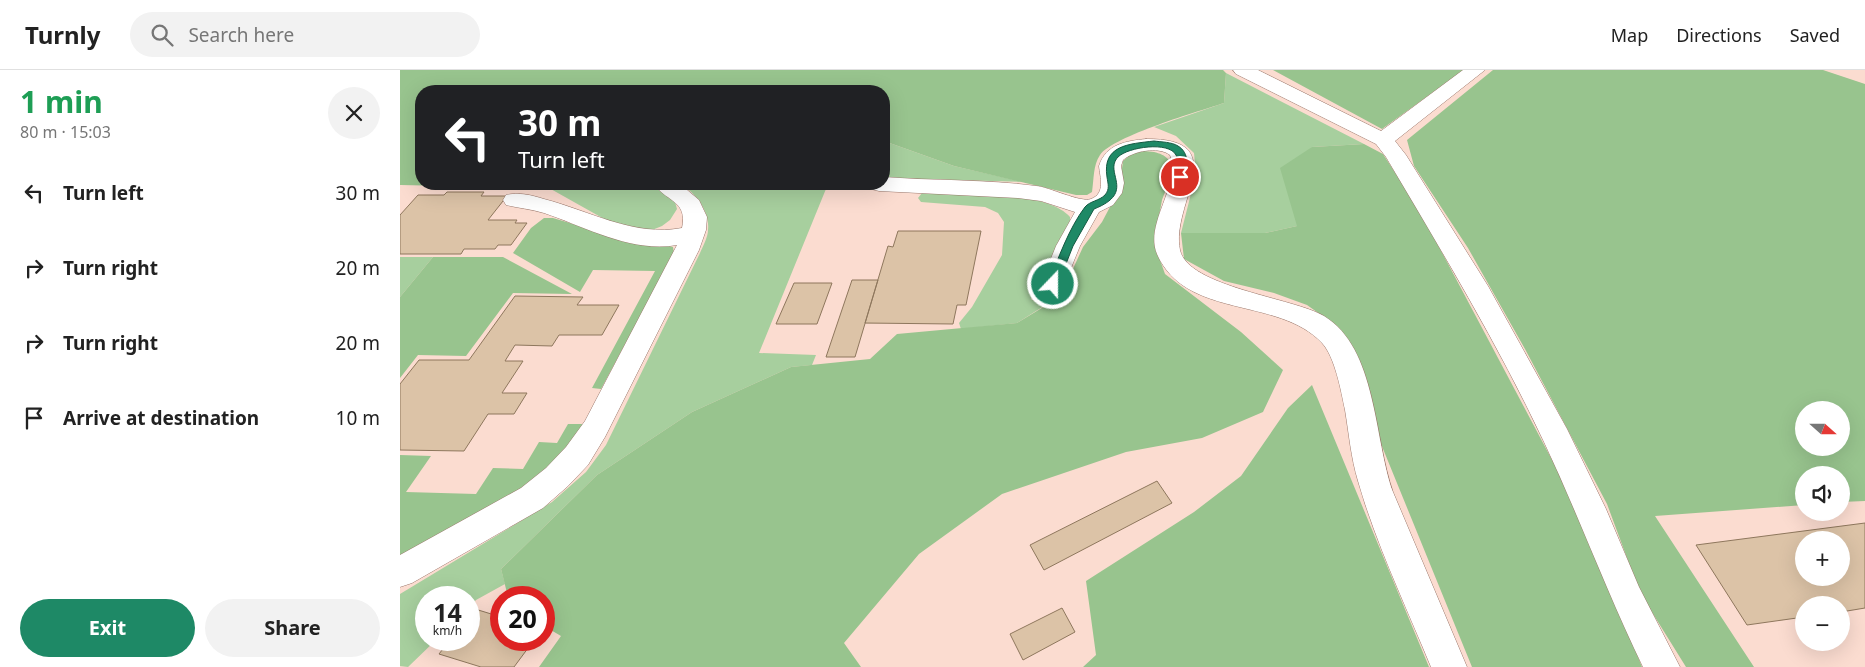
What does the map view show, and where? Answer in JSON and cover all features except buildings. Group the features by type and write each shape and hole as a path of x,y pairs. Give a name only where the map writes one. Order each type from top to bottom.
{"lane":[{"path":"1243,70 1383,140 1395,155 1475,286 1557,438 1590,509 1627,598 1662,667"},
{"path":"1383,140 1475,70"},
{"path":"890,184 969,186 1042,193 1090,207 1102,203 1110,196 1113,188 1110,165 1115,154 1132,146 1154,144 1175,148 1182,155 1183,167 1168,235 1168,252 1178,267 1203,285 1234,297 1286,311 1316,323 1334,338 1353,379 1376,490 1449,667"},
{"path":"400,572 532,498 557,477 577,456 595,429 687,250 696,221 692,208 673,190"},
{"path":"514,200 544,205 594,225 636,236 660,239 692,234"},
{"path":"1045,294 1053,284 1068,246 1090,207"}],"green space":[{"path":"400,70 1223,70 1226,73 1224,103 1139,132 1121,140 1100,155 1094,172 1092,192 1087,195 1076,195 954,166 890,143 890,85 415,85 415,185 400,185"},
{"path":"1273,70 1464,70 1382,129"},
{"path":"1493,70 1823,70 1865,84 1865,501 1850,502 1850,466 1795,466 1795,506 1655,516 1754,667 1686,667 1640,593 1607,504 1525,349 1468,248 1414,166 1407,140"},
{"path":"1226,73 1364,144 1312,147 1297,226 1265,233 1181,233 1196,174 1194,153 1176,136 1154,127 1224,103"},
{"path":"890,143 954,166 1023,182 890,178"},
{"path":"1364,144 1383,154 1420,211 1586,524 1642,667 1472,667 1379,439 1358,366 1338,327 1307,305 1274,293 1224,281 1184,259 1181,233 1265,233 1297,226 1280,168 1312,147"},
{"path":"1144,151 1154,152 1165,157 1174,168 1162,200 1154,243 1165,274 1241,332 1283,370 1263,412 1202,438 1126,452 1002,494 919,554 844,643 861,667 539,667 550,651 555,651 555,644 561,636 555,632 555,586 505,586 501,569 597,475 692,412 791,367 870,359 897,334 1017,323 1060,297 1083,247 1102,222 1119,190 1123,161 1131,154"},
{"path":"553,190 660,190 675,202 677,209 670,220 662,226 647,232 606,220"},
{"path":"688,190 826,190 759,353 816,355 812,365 791,367 692,412 597,475 501,569 505,584 501,586 490,586 490,592 480,598 480,586 415,586 415,651 425,651 408,667 400,666 400,594 552,502 586,472 606,445 707,236 707,216 697,198"},
{"path":"932,191 985,193 1025,198 1044,202 1059,208 1070,217 1070,226 1045,281 1031,299 1044,306 1017,323 961,329 959,323 972,307 1002,255 1004,222 998,213 985,207 921,202 918,198 922,193"},
{"path":"544,218 553,218 600,232 673,247 674,253 601,389 592,388 655,271 593,270 580,292 513,253 531,228"},
{"path":"400,257 433,257 400,297"},
{"path":"433,257 503,257 572,294 513,293 466,356 418,355 400,378 400,297"},
{"path":"1312,385 1429,667 1083,667 1096,655 1086,581 1194,512 1241,476 1288,408"},
{"path":"568,424 584,424 550,474 400,556 400,455 431,456 406,492 476,494 493,468 523,469 539,442 557,443"}],"route":[{"path":"1053,284 1068,246 1090,207 1102,203 1110,196 1113,188 1113,176 1110,165 1115,154 1132,146 1154,144 1175,148 1182,155 1183,167 1180,177"}]}
